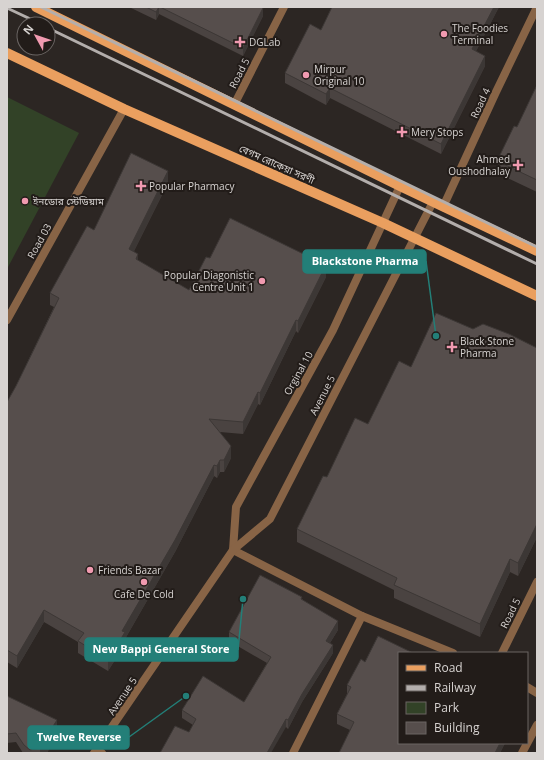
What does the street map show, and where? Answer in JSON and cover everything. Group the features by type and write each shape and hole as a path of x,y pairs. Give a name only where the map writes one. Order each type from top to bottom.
{"main road":[{"path":"36,7 48,10 234,105 443,207 537,250"},
{"name":"বেগম রোকেয়া সরণী","path":"7,54 124,109 383,223 537,296"}],"street":[{"name":"Road 5","path":"234,105 284,7"},
{"name":"Road 4","path":"443,207 537,8"},
{"name":"Road 03","path":"7,320 124,109"},
{"name":"Orginal 10","path":"233,550 236,507 333,330 400,186"},
{"name":"Avenue 5","path":"98,752 233,550 270,519 433,202"},
{"path":"233,550 362,616 451,652"},
{"name":"Road 5","path":"502,652 537,582"},
{"path":"293,753 362,616"},
{"path":"528,688 537,693"},
{"path":"528,742 537,725"},
{"path":"522,753 527,744"}],"green space":[{"name":"ইনডোর স্টেডিয়াম","path":"7,97 79,133 7,269"}],"building":[{"path":"146,7 159,7 156,12"},
{"path":"160,7 260,7 263,8 243,48"},
{"path":"332,7 494,7 472,49 485,56 441,144 330,88 326,94 285,73 310,24 321,30"},
{"path":"537,85 537,180 497,161 514,126 517,127"},
{"path":"131,153 168,171 129,249 138,254 136,259 189,290 206,257 210,258 230,218 326,265 298,321 296,320 260,393 258,392 243,422 209,419 231,446 224,460 220,460 217,466 214,465 175,540 122,631 125,632 108,660 78,641 84,633 44,610 17,656 7,650 7,402 59,298 50,293 87,226 94,230"},
{"path":"436,313 473,329 483,324 509,334 537,348 537,524 518,563 510,559 480,624 394,585 397,578 297,529 323,476 327,477 355,418 368,424 399,361 411,367"},
{"path":"260,575 302,597 301,599 338,621 326,641 333,645 302,694 288,720 286,719 267,753 160,753 175,726 189,732 196,719 182,710 203,676 244,702 271,657 229,632"},
{"path":"378,636 411,652 398,652 398,744 500,744 495,753 339,753 354,722 337,714 351,687 347,685 361,659 365,662"},
{"path":"7,696 57,720 50,731 51,736 46,745 30,750 24,745 16,733 7,734"}],"railway":[{"path":"41,7 537,247"},
{"path":"7,8 24,16"},
{"path":"56,32 537,264"}],"place":[{"name":"The Foodies Terminal","path":"444,34"},
{"name":"DGLab","path":"240,42"},
{"name":"Mirpur Original 10","path":"306,75"},
{"name":"Mery Stops","path":"402,132"},
{"name":"Ahmed Oushodhalay","path":"518,165"},
{"name":"Popular Pharmacy","path":"141,186"},
{"name":"ইনডোর স্টেডিয়াম","path":"25,201"},
{"name":"Popular Diagonistic Centre Unit 1","path":"262,281"},
{"name":"Blackstone Pharma","path":"436,336"},
{"name":"Black Stone Pharma","path":"452,347"},
{"name":"Friends Bazar","path":"90,570"},
{"name":"Cafe De Cold","path":"144,582"},
{"name":"New Bappi General Store","path":"243,599"},
{"name":"Twelve Reverse","path":"186,696"}]}
